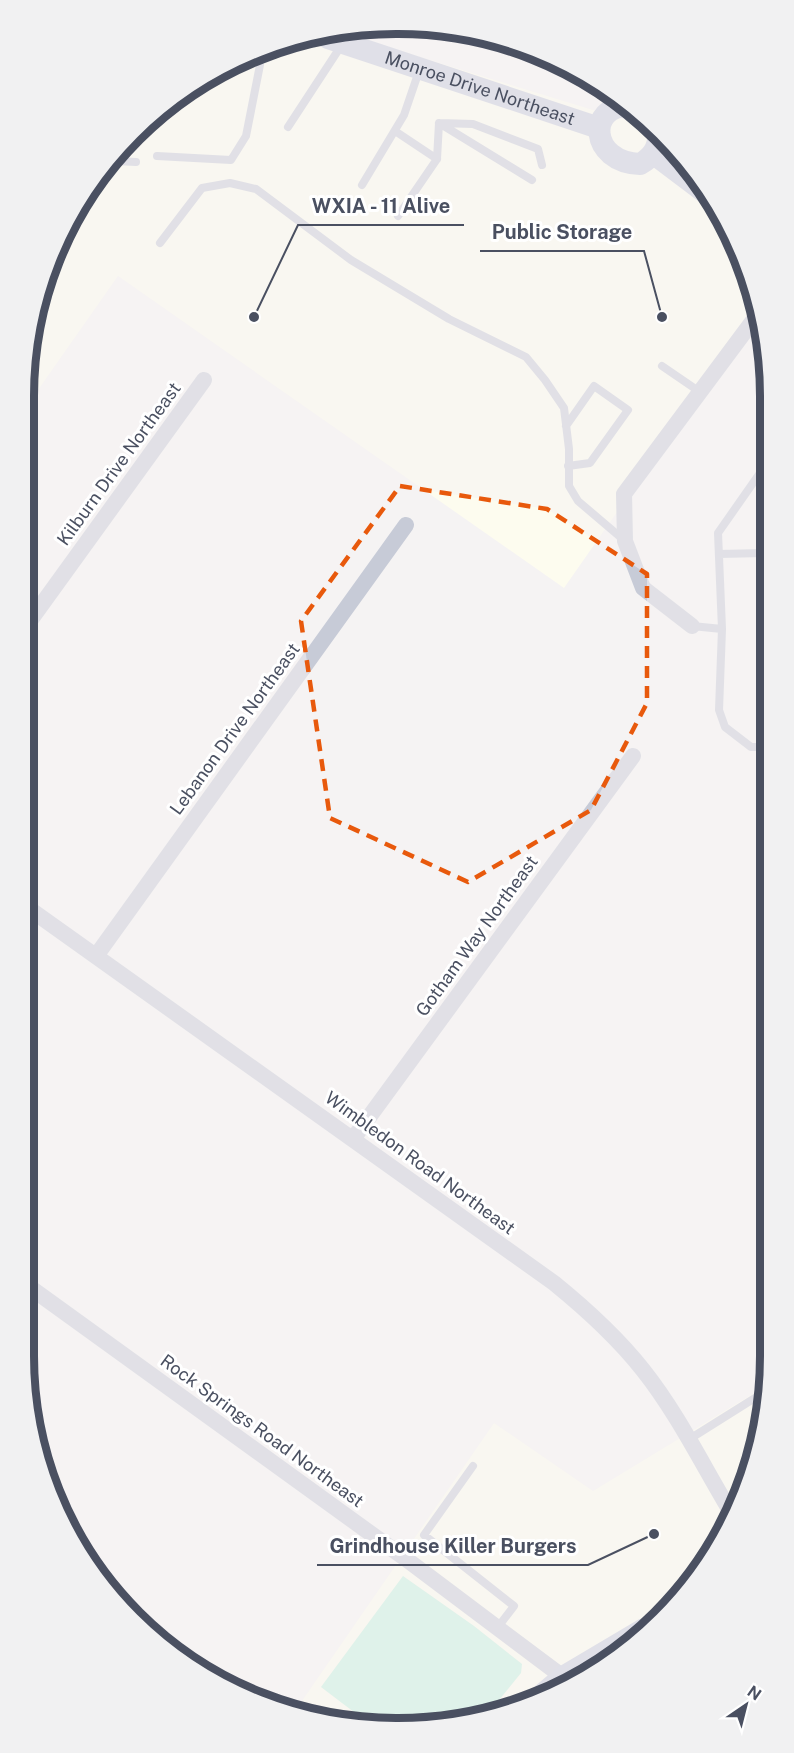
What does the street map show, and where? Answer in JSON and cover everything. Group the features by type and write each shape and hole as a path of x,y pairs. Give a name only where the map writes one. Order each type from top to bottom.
{"main road":[{"name":"Monroe Drive Northeast","path":"336,40 599,128"},
{"name":"Monroe Drive Northeast","path":"616,108 603,118 599,128 601,143 609,152 619,160 640,164 656,145 672,160"},
{"path":"564,1677 594,1660"}],"street":[{"path":"692,626 643,588 625,541 624,494 752,322"},
{"name":"Kilburn Drive Northeast","path":"34,615 204,381"},
{"name":"Lebanon Drive Northeast","path":"96,956 406,525"},
{"name":"Gotham Way Northeast","path":"353,1139 633,756"},
{"name":"Wimbledon Road Northeast","path":"34,912 554,1283 585,1308 612,1334 643,1370 669,1406 727,1506"},
{"name":"Rock Springs Road Northeast","path":"34,1290 564,1677"}],"lane":[{"path":"288,127 336,40"},
{"path":"157,156 231,160 246,136 260,65 258,62"},
{"path":"362,185 404,115 420,68"},
{"path":"398,216 437,159 439,123"},
{"path":"439,123 473,124 538,149 542,165"},
{"path":"439,123 532,180"},
{"path":"394,131 437,159"},
{"path":"121,161 136,162"},
{"path":"160,243 202,188 230,183 256,189 351,260 449,319 526,357 564,408 569,486 578,501 625,541"},
{"path":"662,366 700,392"},
{"path":"566,426 594,386 628,410 590,463 568,466"},
{"path":"760,473 718,532 722,629 719,710 725,727 751,747 760,747"},
{"path":"719,554 760,553"},
{"path":"692,626 722,629"},
{"path":"688,1440 757,1397"},
{"path":"473,1466 424,1535 514,1606 498,1627"}],"highlighted area":[{"path":"400,486 547,509 647,574 647,703 591,810 468,882 330,818 301,621"}],"shaded area":[{"path":"355,37 634,122 685,176 711,216 732,258 751,320 564,588 118,276 34,396 41,326 62,258 83,216 109,176 124,158 176,109 237,72 258,62 303,47"},
{"path":"758,1391 753,1427 740,1473 711,1537 685,1577 670,1595 618,1644 578,1670 536,1691 468,1712 421,1718 373,1718 326,1712 299,1705 494,1423 593,1491"}],"green space":[{"path":"403,1576 474,1626 522,1664 521,1673 495,1705 468,1712 421,1718 359,1716 321,1687"}],"place":[{"name":"WXIA - 11 Alive","path":"254,317"},
{"name":"Public Storage","path":"662,317"},
{"name":"Grindhouse Killer Burgers","path":"654,1534"}]}
